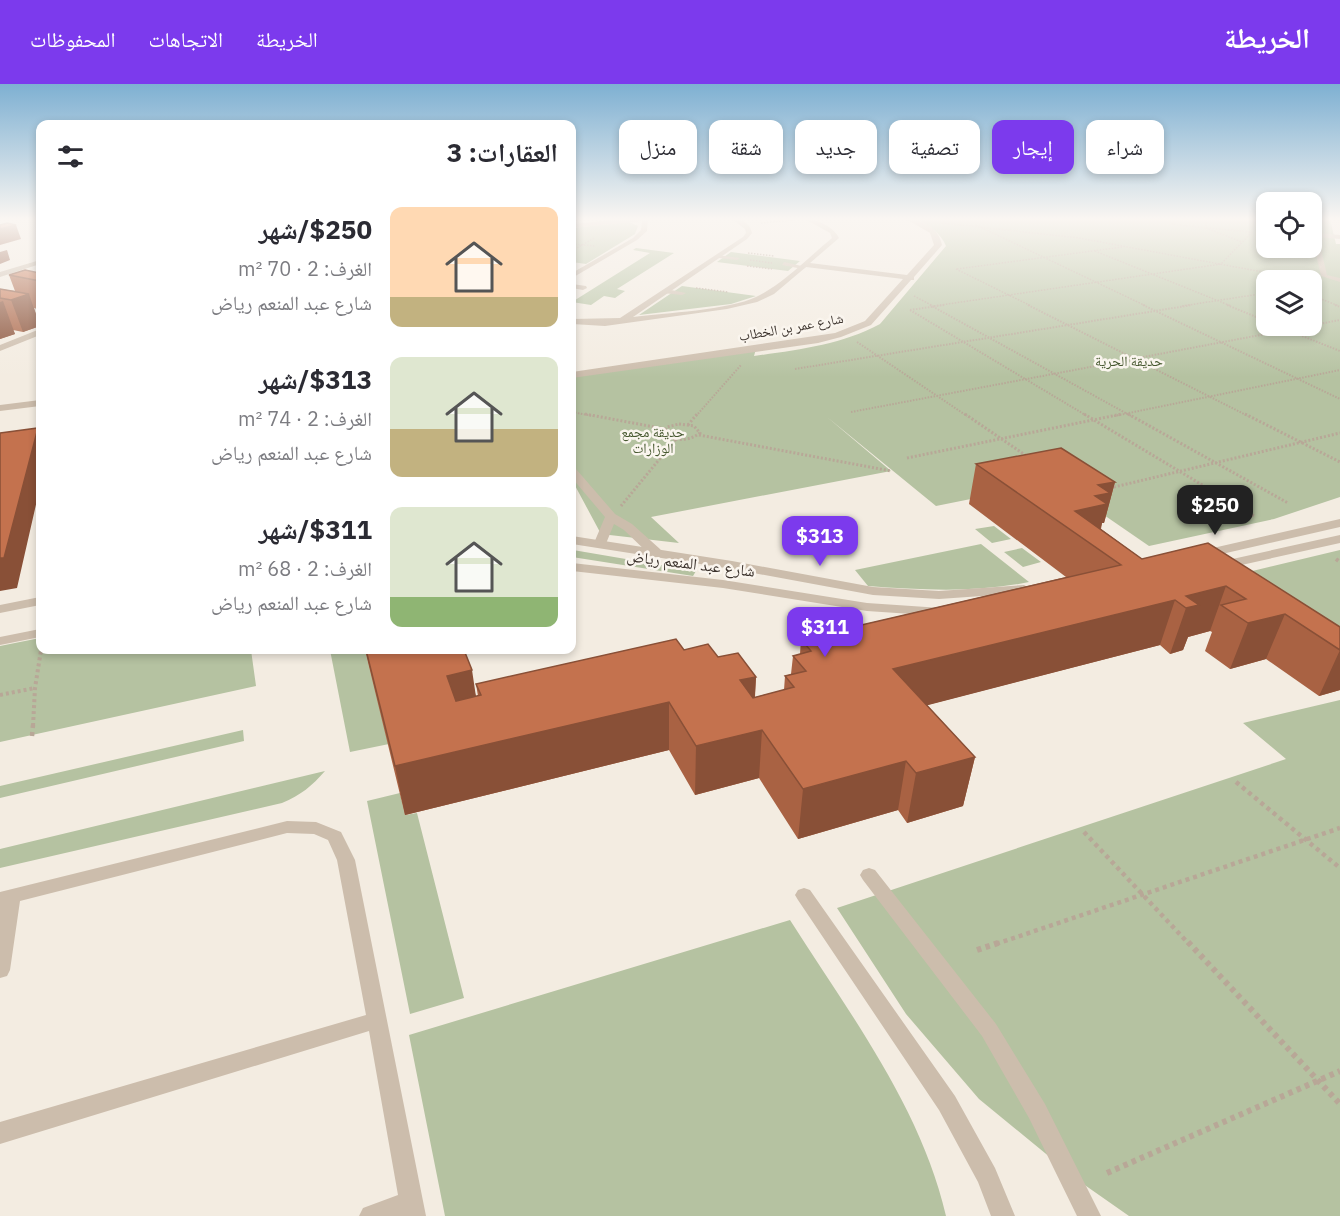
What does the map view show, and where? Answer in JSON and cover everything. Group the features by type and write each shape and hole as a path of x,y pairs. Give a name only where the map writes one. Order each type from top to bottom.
{"street":[{"path":"621,321 695,272"},
{"path":"576,322 621,321 738,305 763,297 796,272"},
{"path":"856,272 911,278"},
{"name":"شارع عمر بن الخطاب","path":"576,374 818,340 855,330 877,316 916,272"},
{"path":"0,348 36,334"},
{"path":"0,408 36,404"},
{"path":"576,476 611,517 628,527 655,552"},
{"path":"600,543 611,517"},
{"path":"1183,559 1340,523"},
{"path":"1204,570 1340,539"},
{"name":"شارع عبد المنعم رياض","path":"576,540 732,565 840,586 906,593 971,594 1042,587"},
{"path":"723,584 732,565"},
{"name":"شارع عبد المنعم رياض","path":"576,567 723,584 867,607 955,612"},
{"path":"0,609 36,602"},
{"path":"0,641 36,634"}],"lane":[{"path":"1323,272 1324,276 1340,280"},
{"path":"576,287 583,288"},
{"path":"666,291 682,293"},
{"path":"0,970 6,897 287,827 316,828 335,836 346,860 413,1209 371,1216"},
{"path":"869,875 989,1030 1037,1111 1089,1216"},
{"path":"804,894 947,1103 987,1176 1003,1216"},
{"path":"0,1133 377,1020"}],"path":[{"path":"962,272 1340,462"},
{"path":"1073,272 1340,399"},
{"path":"1145,272 1256,317"},
{"path":"1173,272 910,310 1254,516"},
{"path":"675,285 763,297"},
{"path":"795,369 1256,295"},
{"path":"914,296 1288,503"},
{"path":"1322,300 1340,307"},
{"path":"1322,323 1340,320"},
{"path":"851,412 1258,336"},
{"path":"1303,336 1340,351"},
{"path":"856,342 1028,457"},
{"path":"688,424 756,349"},
{"path":"907,458 1340,370"},
{"path":"576,413 664,429 674,425 688,424 700,430 699,435"},
{"path":"664,429 665,435 676,439 692,439 699,435 891,471"},
{"path":"1104,489 1340,433"},
{"path":"611,517 676,439"},
{"path":"32,736 35,688 40,654"},
{"path":"0,695 35,688"},
{"path":"1236,782 1340,868"},
{"path":"977,950 1340,828"},
{"path":"1084,832 1340,1104"},
{"path":"1107,1173 1340,1071"}],"green space":[{"path":"620,272 644,272 617,289 625,291 615,298 604,296 591,305 576,303 576,299"},
{"name":"حديقة الحرية","path":"924,272 1256,272 1256,336 1322,336 1322,272 1340,272 1340,497 1274,519 1149,546 1056,482 936,506 827,417 891,471 651,517 679,543 601,534 576,487 576,374 756,349 754,356 818,346 880,324"},
{"path":"682,286 756,296 731,304 639,315"},
{"path":"994,526 1011,539 992,543 975,529"},
{"path":"981,544 1029,582 969,589 868,586 855,570"},
{"path":"1022,548 1041,562 1023,567 1004,552"},
{"path":"1340,550 1340,666 1211,581"},
{"path":"576,551 696,571 693,576 576,558"},
{"path":"36,639 36,654 252,654 256,686 0,742 0,646"},
{"path":"331,654 366,654 389,744 350,752"},
{"path":"1340,700 1340,1216 1129,1216 1079,1181 979,1099 906,1014 837,908 1286,759 1243,723"},
{"path":"243,730 244,741 0,798 0,786"},
{"path":"325,771 306,790 282,803 0,868 0,849"},
{"path":"400,793 405,815 417,813 464,998 410,1014 367,801"},
{"path":"790,920 859,1026 901,1099 935,1176 946,1216 445,1216 409,1035"}],"building":[{"path":"19,272 34,272 36,280 9,275"},
{"path":"0,289 29,294 11,300 0,298"},
{"path":"36,428 4,558 0,558 0,433"},
{"path":"1061,448 1115,482 1098,485 1110,493 1095,496 1107,504 1075,511 1142,559 1208,543 1340,627 1340,650 1285,614 1248,623 1221,605 1246,599 1226,586 1186,596 1199,605 1186,608 1175,600 893,669 975,757 916,773 906,761 803,789 762,730 696,746 669,702 395,766 367,654 466,654 472,670 447,676 456,701 481,695 476,684 676,639 684,650 708,644 718,657 738,653 756,677 740,680 753,698 794,687 785,676 806,671 793,656 811,651 801,639 1121,565 976,464"}],"park label":[{"name":"حديقة مجمع الوزارات","path":"653,440"}]}
